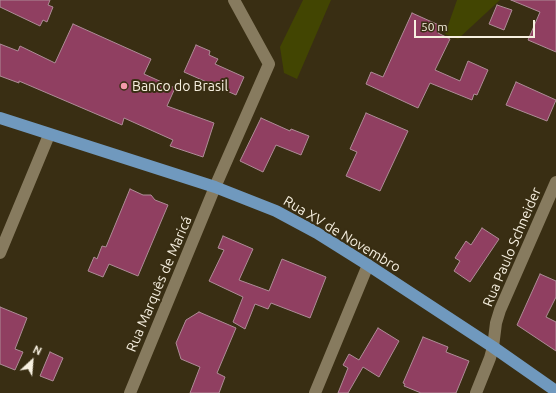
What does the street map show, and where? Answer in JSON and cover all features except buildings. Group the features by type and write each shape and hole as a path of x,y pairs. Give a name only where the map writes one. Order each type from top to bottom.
{"main road":[{"name":"Rua XV de Novembro","path":"0,118 49,135 215,187 276,211 317,233 368,265 493,347 556,391"}],"street":[{"name":"Rua Marquês de Maricá","path":"130,393 215,187 269,64 234,0"},
{"path":"0,253 49,135"},
{"name":"Rua Paulo Schneider","path":"476,393 490,358 496,323 500,310 556,182"},
{"path":"315,393 368,265"}],"shaded area":[{"path":"303,0 331,0 297,79 284,73 280,47"},
{"path":"457,0 500,0 458,39 445,34"}],"place":[{"name":"Banco do Brasil","path":"124,86"}]}
